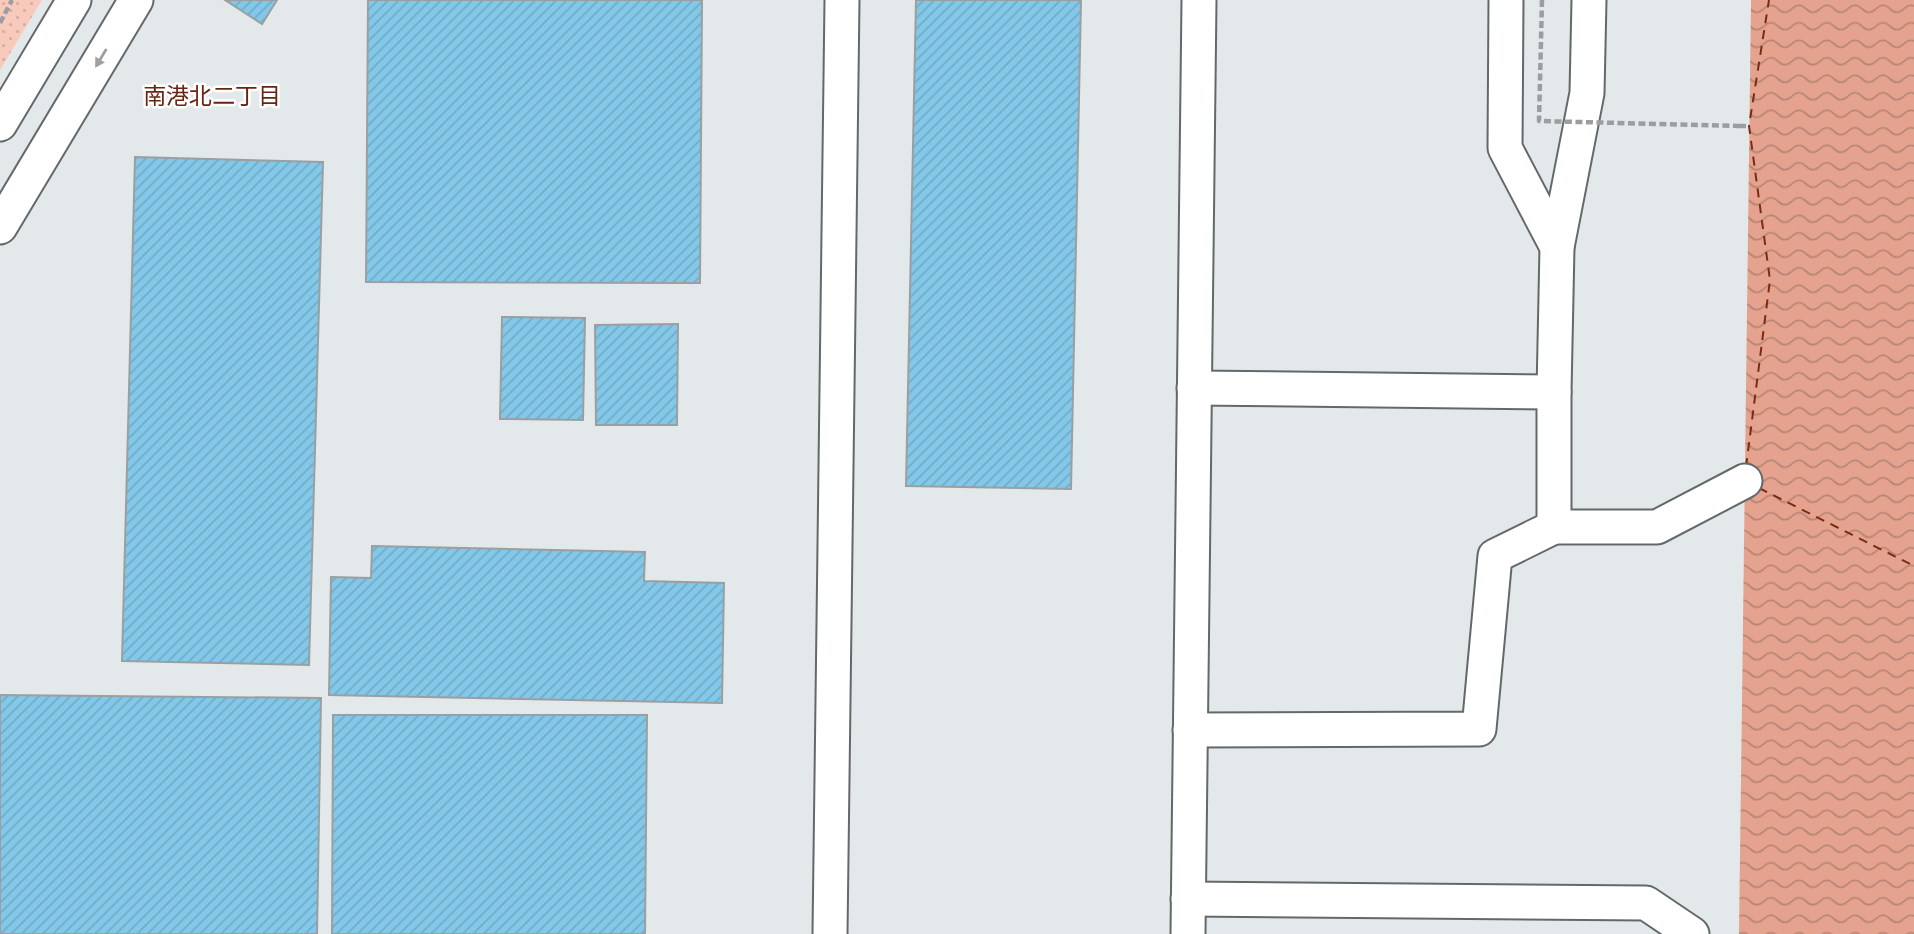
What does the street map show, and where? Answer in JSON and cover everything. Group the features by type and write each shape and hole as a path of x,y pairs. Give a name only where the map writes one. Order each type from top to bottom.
{"street":[{"path":"0,124 75,0"},
{"path":"0,227 136,0"},
{"path":"830,934 842,0"},
{"path":"1188,934 1199,0"},
{"path":"1506,0 1505,148 1557,247"},
{"path":"1554,527 1557,247 1587,93 1589,0"},
{"path":"1194,388 1554,392"},
{"path":"1190,730 1479,729 1495,556 1554,527 1657,527 1745,481"},
{"path":"1188,899 1646,903 1692,934"}],"path":[{"path":"0,23 12,0"},
{"path":"1542,0 1539,121 1749,126"}],"shaded area":[{"path":"0,0 42,0 0,70"}],"water":[{"path":"1751,0 1914,0 1914,934 1739,934"}],"building":[{"path":"225,0 277,0 262,24"},
{"path":"368,0 702,0 700,283 366,282"},
{"path":"916,0 1081,0 1071,489 906,486"},
{"path":"135,157 323,162 309,665 122,661"},
{"path":"502,317 585,318 583,420 500,419"},
{"path":"678,324 677,425 596,425 595,325"},
{"path":"372,546 645,552 644,581 724,583 722,703 329,695 331,577 371,578"},
{"path":"0,695 321,698 317,934 0,934"},
{"path":"333,715 647,715 645,934 332,934"}],"ferry route":[{"path":"1746,467 1770,280 1749,126 1769,0"},
{"path":"1759,488 1914,566"}],"district":[{"name":"南港北二丁目","path":"212,95"}]}
